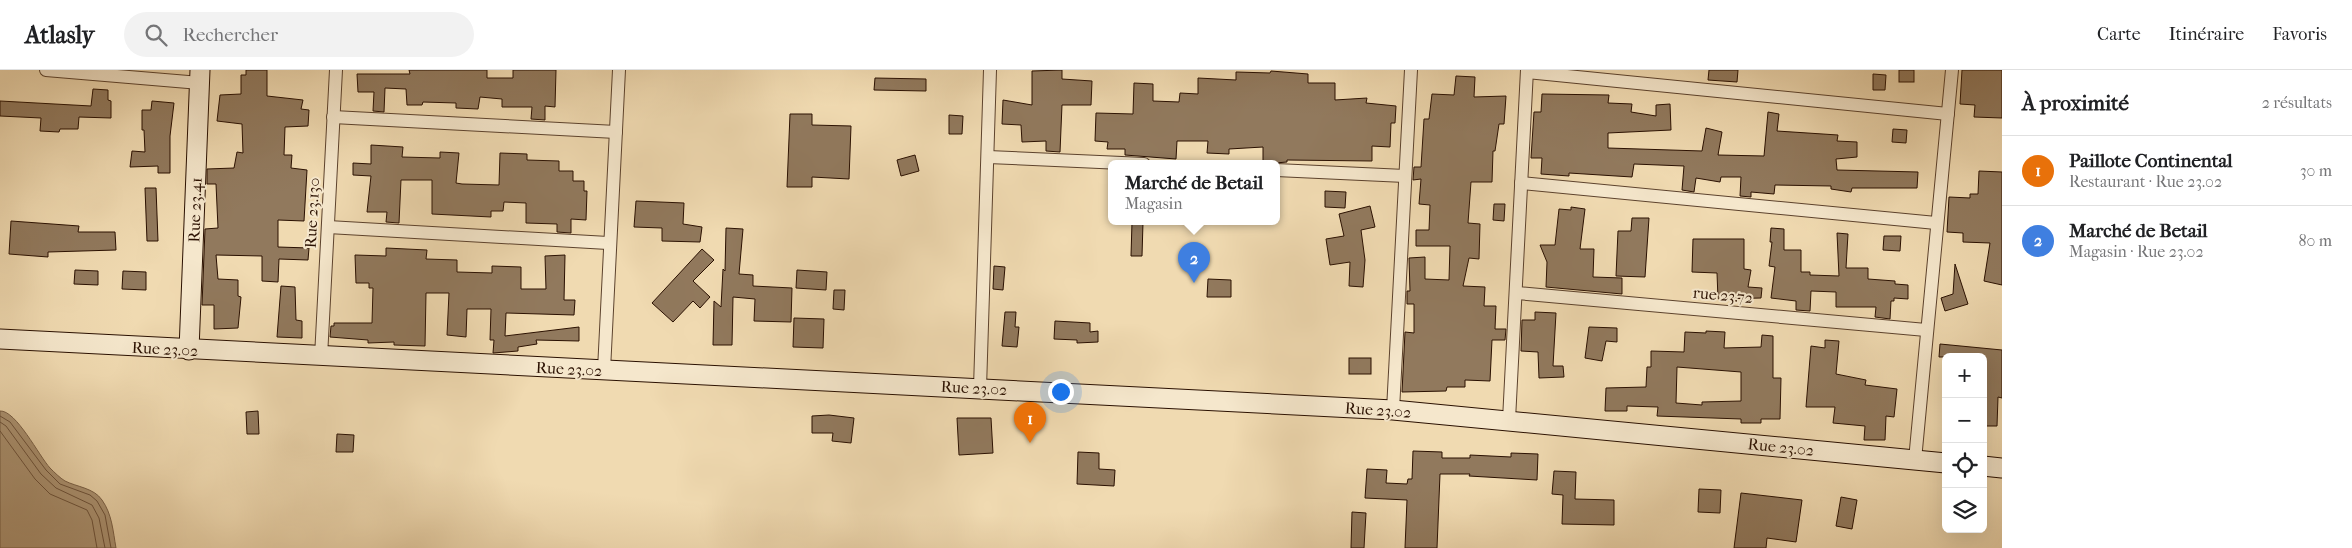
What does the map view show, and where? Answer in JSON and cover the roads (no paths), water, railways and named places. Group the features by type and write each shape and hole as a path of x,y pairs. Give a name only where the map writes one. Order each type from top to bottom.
{"street":[{"path":"46,70 200,77"},
{"name":"Rue 23.130","path":"321,357 336,70"},
{"path":"604,370 608,243 619,70"},
{"path":"980,388 990,70"},
{"path":"1393,410 1411,70"},
{"path":"1916,460 1926,330 1952,70"},
{"path":"1509,420 1527,71 1948,114"},
{"name":"Rue 23.41","path":"189,350 200,77"},
{"path":"333,117 616,132"},
{"path":"988,157 1108,162"},
{"path":"1280,170 1405,176"},
{"path":"1521,184 1936,223"},
{"path":"328,227 608,243"},
{"name":"rue 23.72","path":"1517,293 1926,330"},
{"name":"Rue 23.02","path":"0,339 321,357 980,388 1393,410 1942,463"},
{"path":"1987,466 2002,468"}],"water":[{"path":"0,411 6,413 20,425 45,462 59,477 90,490 99,496 110,517 116,548 0,548"}],"place":[{"name":"Marché de Betail","path":"1194,283"},
{"name":"Paillote Continental","path":"1030,443"}]}
